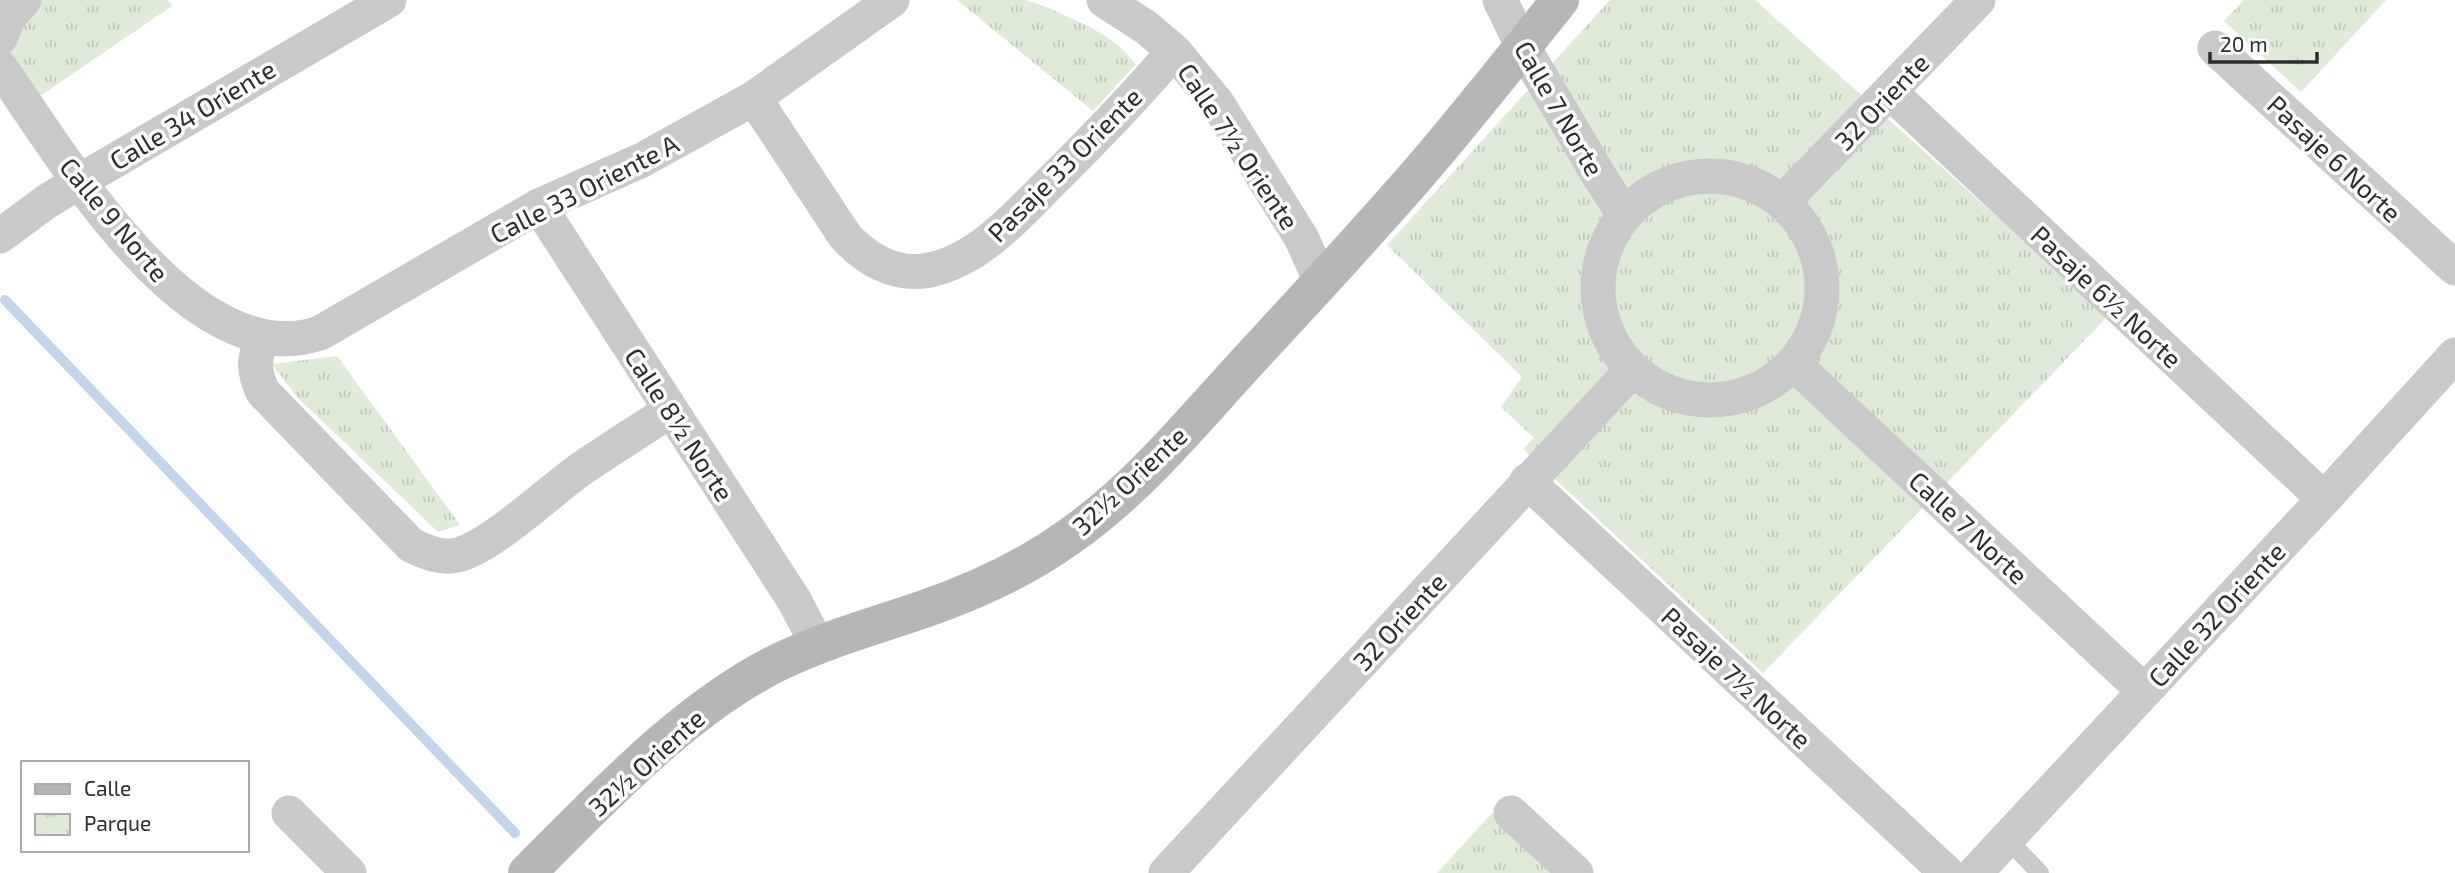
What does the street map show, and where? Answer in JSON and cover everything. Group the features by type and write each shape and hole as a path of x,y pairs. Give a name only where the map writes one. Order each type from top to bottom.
{"street":[{"path":"0,38 8,18 24,0"},
{"name":"Calle 34 Oriente","path":"0,236 80,181 389,0"},
{"name":"Calle 33 Oriente A","path":"261,337 279,341 304,339 320,333 539,206 642,160 754,98 892,0"},
{"name":"Calle 7½ Oriente","path":"1104,0 1147,28 1174,51 1217,103 1302,239 1321,282"},
{"name":"Calle 7 Norte","path":"1500,0 1523,47 1624,214"},
{"name":"32½ Oriente","path":"527,873 633,771 700,712 776,664 817,644 971,591 1037,559 1101,513 1132,485 1321,282 1427,163 1560,0"},
{"name":"32 Oriente","path":"1785,204 1796,188 1978,0"},
{"name":"Pasaje 6 Norte","path":"2215,48 2455,268"},
{"name":"Pasaje 33 Oriente","path":"754,98 845,236 876,262 905,270 929,270 976,249 994,236 1081,152 1174,51"},
{"name":"Calle 9 Norte","path":"0,67 80,181 160,278 184,299 209,314 261,337"},
{"name":"Pasaje 6½ Norte","path":"1890,92 2324,499"},
{"path":"1715,175 1741,180 1764,189 1785,204 1802,223 1814,245 1822,270 1818,320 1808,343 1794,364 1762,387 1744,395 1714,401 1685,398 1657,387 1632,370 1607,335 1600,315 1597,293 1603,251 1624,214 1643,196 1665,184 1690,177 1715,175"},
{"name":"Calle 8½ Norte","path":"539,206 794,600 817,644"},
{"path":"261,337 254,363 263,392 411,545 442,556 469,552 487,541 581,470 671,410"},
{"name":"Calle 32 Oriente","path":"1975,873 2455,355"},
{"name":"Calle 7 Norte","path":"1794,364 2144,691"},
{"name":"32 Oriente","path":"1166,873 1632,370"},
{"name":"Pasaje 7½ Norte","path":"1527,481 1947,873"},
{"path":"289,813 349,873"},
{"path":"1511,813 1576,873"}],"lane":[{"path":"2007,839 2040,873"}],"green space":[{"path":"24,0 168,0 172,6 27,105 0,53"},
{"path":"957,0 1026,0 1049,8 1092,28 1117,44 1136,64 1093,111"},
{"path":"1610,0 1755,0 2108,316 1763,673 1523,449 1534,438 1501,407 1522,377 1387,245"},
{"path":"2244,0 2386,0 2301,92 2224,21"},
{"path":"337,356 460,525 438,532 297,397 272,364"},
{"path":"1492,813 1553,873 1437,873"}],"waterway":[{"path":"5,300 515,833"}]}
